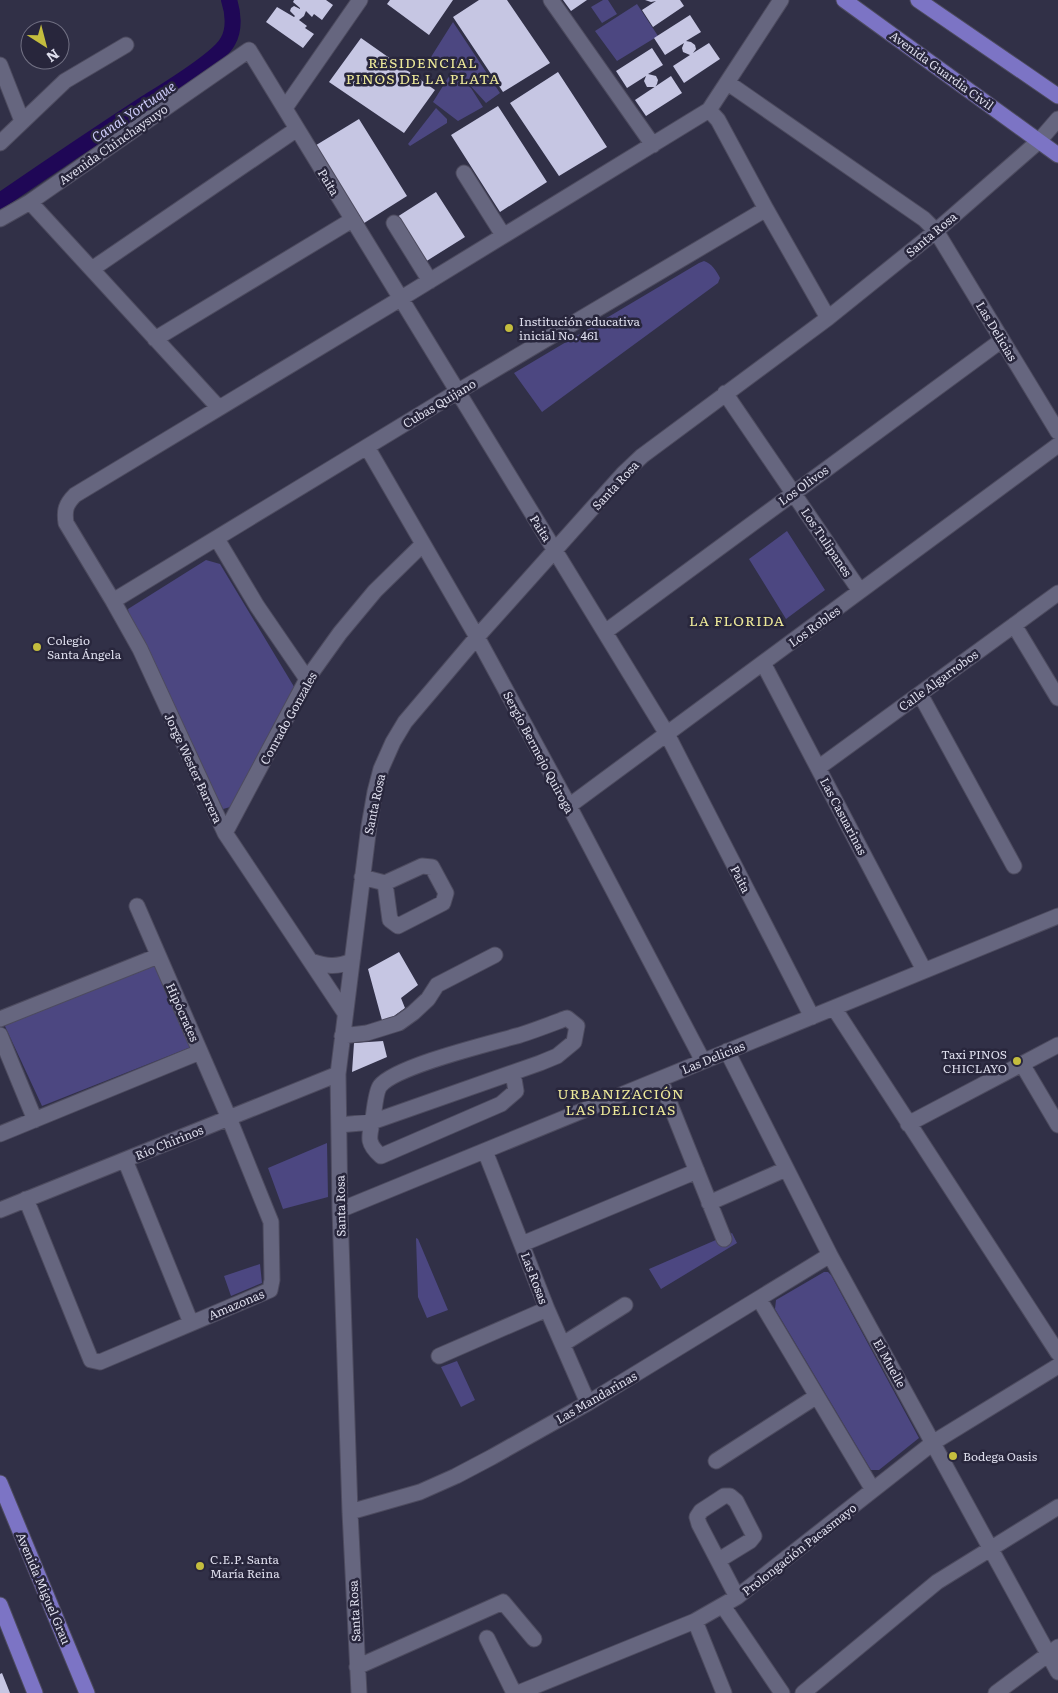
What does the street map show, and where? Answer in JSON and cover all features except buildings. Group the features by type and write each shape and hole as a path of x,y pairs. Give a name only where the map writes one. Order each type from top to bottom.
{"main road":[{"name":"Avenida Guardia Civil","path":"844,0 1058,154"},
{"path":"918,0 1058,96"},
{"name":"Avenida Miguel Grau","path":"0,1483 88,1693"},
{"path":"0,1605 35,1693"}],"street":[{"path":"285,108 360,0"},
{"path":"551,0 653,145"},
{"path":"30,202 220,408 709,110 781,0"},
{"path":"0,143 65,81 126,45"},
{"name":"Paita","path":"249,50 667,734 812,1017"},
{"name":"Avenida Chinchaysuyo","path":"0,220 30,202 249,50"},
{"path":"0,65 22,121"},
{"name":"Las Delicias","path":"728,83 924,219 936,231 1058,432"},
{"path":"709,110 718,120 828,318"},
{"name":"Santa Rosa","path":"358,1693 340,1210 338,1074 374,792 381,769 393,742 405,722 420,703 477,637 555,552 601,498 642,456 828,318 936,231 1039,141 1058,119"},
{"path":"92,269 297,129"},
{"path":"464,174 503,236"},
{"name":"Cubas Quijano","path":"114,601 457,392 766,209"},
{"path":"155,339 352,220"},
{"path":"394,222 430,281"},
{"name":"Los Olivos","path":"605,632 1002,340"},
{"name":"Los Tulipanes","path":"725,393 860,591"},
{"name":"Jorge Wester Barrera","path":"220,408 75,495 68,502 64,511 66,523 114,601 140,650 225,833 345,1013"},
{"name":"Los Robles","path":"569,806 1058,445"},
{"name":"Sergio Bermejo Quiroga","path":"367,447 477,637 569,806 703,1061"},
{"path":"217,538 257,606 307,679"},
{"name":"Conrado Gonzales","path":"225,833 307,679 340,633 375,591 423,544"},
{"name":"Calle Algarrobos","path":"818,768 1058,593"},
{"path":"1014,625 1058,698"},
{"name":"Las Casuarinas","path":"763,663 924,970"},
{"path":"920,694 1014,866"},
{"path":"362,877 385,882 422,866 432,867 446,893 443,903 398,926 390,920 385,882"},
{"name":"Hipócrates","path":"137,906 229,1118"},
{"name":"Las Delicias","path":"340,1210 1058,916"},
{"path":"342,1036 367,1033 399,1023 428,999 437,985 495,955"},
{"path":"0,1019 158,956"},
{"path":"311,961 326,966 341,966 351,962"},
{"path":"834,1008 1058,1353"},
{"path":"338,1125 372,1122 557,1056 574,1042 578,1026 567,1018 523,1034 414,1066 389,1078 379,1086 372,1122 369,1139 374,1150 381,1156 501,1104 516,1091 513,1073"},
{"path":"0,1035 35,1120"},
{"path":"908,1124 1058,1045"},
{"name":"El Muelle","path":"726,1051 830,1256 934,1442 991,1549 1053,1650 1058,1672"},
{"path":"0,1134 200,1052"},
{"path":"1022,1064 1058,1125"},
{"name":"Río Chirinos","path":"0,1210 338,1074"},
{"path":"660,1079 724,1239"},
{"name":"Amazonas","path":"26,1200 91,1360 100,1362 270,1290 272,1280 271,1222 229,1118"},
{"name":"Las Rosas","path":"485,1150 548,1309 588,1403"},
{"path":"125,1160 192,1323"},
{"path":"709,1203 786,1169"},
{"path":"522,1244 697,1171"},
{"name":"Las Mandarinas","path":"350,1512 411,1495 456,1476 588,1403 830,1256"},
{"path":"759,1299 873,1490"},
{"path":"563,1344 625,1306"},
{"path":"439,1356 548,1309"},
{"name":"Prolongación Pacasmayo","path":"518,1693 695,1621 723,1606 934,1442 1058,1366"},
{"path":"716,1461 817,1396"},
{"path":"803,1693 937,1582 1058,1507"},
{"path":"719,1560 737,1597"},
{"path":"357,1666 503,1602 534,1639"},
{"path":"723,1606 782,1693"},
{"path":"695,1621 724,1693"},
{"path":"487,1638 514,1693"},
{"path":"996,1693 1053,1650"}],"shaded area":[{"path":"603,0 608,0 617,14 602,23 591,7"},
{"path":"637,4 658,36 617,61 595,31"},
{"path":"453,22 500,93 486,103 467,82 431,57"},
{"path":"451,73 471,88 483,107 458,121 433,102"},
{"path":"436,108 447,119 447,123 410,146 408,144"},
{"path":"704,261 717,272 720,278 718,283 542,412 514,373"},
{"path":"787,531 825,590 786,619 749,559"},
{"path":"206,560 220,564 296,690 234,806 223,809 130,620 128,609"},
{"path":"154,965 191,1047 42,1106 4,1024"},
{"path":"327,1143 328,1197 283,1209 268,1168"},
{"path":"732,1233 737,1243 661,1289 649,1269"},
{"path":"416,1238 448,1310 427,1318 418,1297"},
{"path":"260,1264 262,1283 231,1296 224,1276"},
{"path":"824,1272 828,1272 831,1275 919,1438 879,1470 871,1470 775,1309 776,1300"},
{"path":"457,1361 475,1400 461,1407 441,1367"}],"waterway":[{"name":"Canal Yortuque","path":"0,201 214,57 228,41 232,31 232,10 229,0"}],"place":[{"name":"Institución educativa inicial No. 461","path":"509,328"},
{"name":"Colegio Santa Ángela","path":"37,647"},
{"name":"Taxi PINOS CHICLAYO","path":"1017,1061"},
{"name":"Bodega Oasis","path":"953,1456"},
{"name":"C.E.P. Santa María Reina","path":"200,1566"}],"district":[{"name":"RESIDENCIAL PINOS DE LA PLATA","path":"423,70"},
{"name":"LA FLORIDA","path":"737,620"},
{"name":"URBANIZACIÓN LAS DELICIAS","path":"621,1102"}]}
